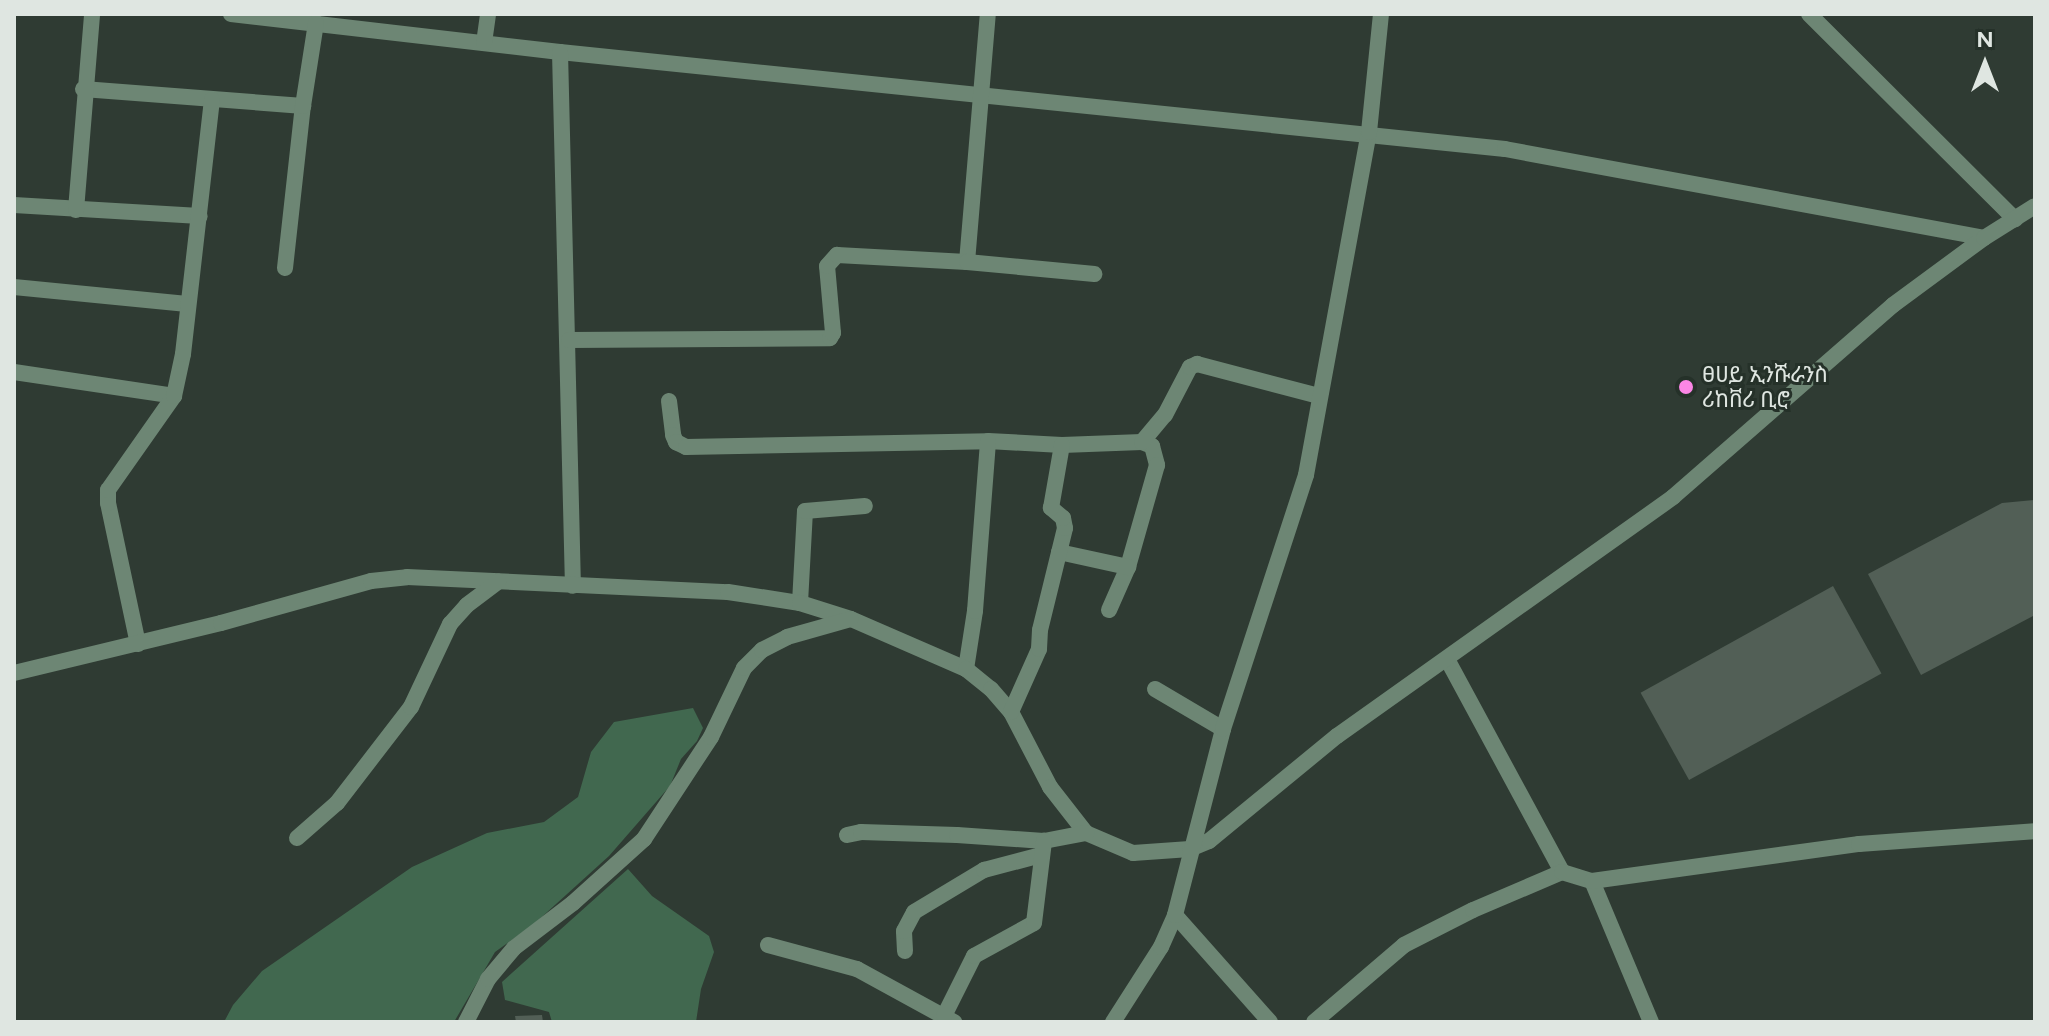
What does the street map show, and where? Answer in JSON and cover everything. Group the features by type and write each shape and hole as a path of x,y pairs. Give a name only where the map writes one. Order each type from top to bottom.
{"street":[{"path":"76,210 83,89 92,14"},
{"path":"231,14 981,96 1369,132 1573,159 1984,238"},
{"path":"484,43 488,14"},
{"path":"967,262 988,14"},
{"path":"1116,1021 1161,947 1175,915 1223,729 1306,475 1369,132 1381,14"},
{"path":"1809,14 2015,219"},
{"path":"285,268 303,106 316,23"},
{"path":"560,52 573,586"},
{"path":"83,89 303,106"},
{"path":"138,644 108,490 174,396 183,354 212,100"},
{"path":"14,205 200,216"},
{"path":"14,673 138,644 371,581 407,577 728,592 800,603 851,619 966,669 991,689 1011,712 1050,787 1086,833 1133,853 1190,849 1209,841 1337,736 1673,497 1881,315 1984,238 2035,206"},
{"path":"569,340 830,338 827,266 830,259 848,255 1094,274"},
{"path":"14,287 187,304"},
{"path":"1142,442 1165,415 1190,367 1197,364 1319,396"},
{"path":"14,372 174,396"},
{"path":"669,401 673,435 676,442 686,447 988,441 1062,445 1142,442 1152,446 1157,465 1128,567 1109,610"},
{"path":"966,669 975,611 988,441"},
{"path":"1011,712 1039,649 1040,630 1065,522 1051,508 1062,445"},
{"path":"800,603 805,511 865,506"},
{"path":"1059,552 1128,567"},
{"path":"297,838 337,803 411,707 450,624 467,605 498,582"},
{"path":"466,1022 488,979 514,948 573,903 644,839 711,737 734,682 744,668 762,650 787,637 851,619"},
{"path":"1447,659 1562,872"},
{"path":"1155,689 1223,729"},
{"path":"1314,1022 1404,945 1473,910 1562,872 1592,881 1859,844 2035,831"},
{"path":"847,835 902,833 1043,848"},
{"path":"905,951 904,931 914,912 984,870 1086,833"},
{"path":"768,945 857,969 949,1019 974,956 1034,923 1043,848"},
{"path":"1592,881 1651,1022"},
{"path":"1175,915 1270,1022"}],"green space":[{"path":"693,708 703,728 697,741 681,759 670,786 609,856 534,924 495,952 454,1022 224,1022 233,1005 262,971 412,867 487,833 544,822 578,797 591,752 614,722"},
{"path":"628,869 652,896 709,936 714,952 701,989 696,1022 552,1022 549,1012 505,1000 502,982"}],"building":[{"path":"2035,500 2035,615 1921,675 1868,574 2002,503"},
{"path":"1833,586 1881,673 1689,780 1641,693"},
{"path":"542,1015 543,1022 516,1022 515,1016"}],"place":[{"name":"ፀሀይ ኢንሹራንስ ሪከቨሪ ቢሮ","path":"1686,387"}]}
